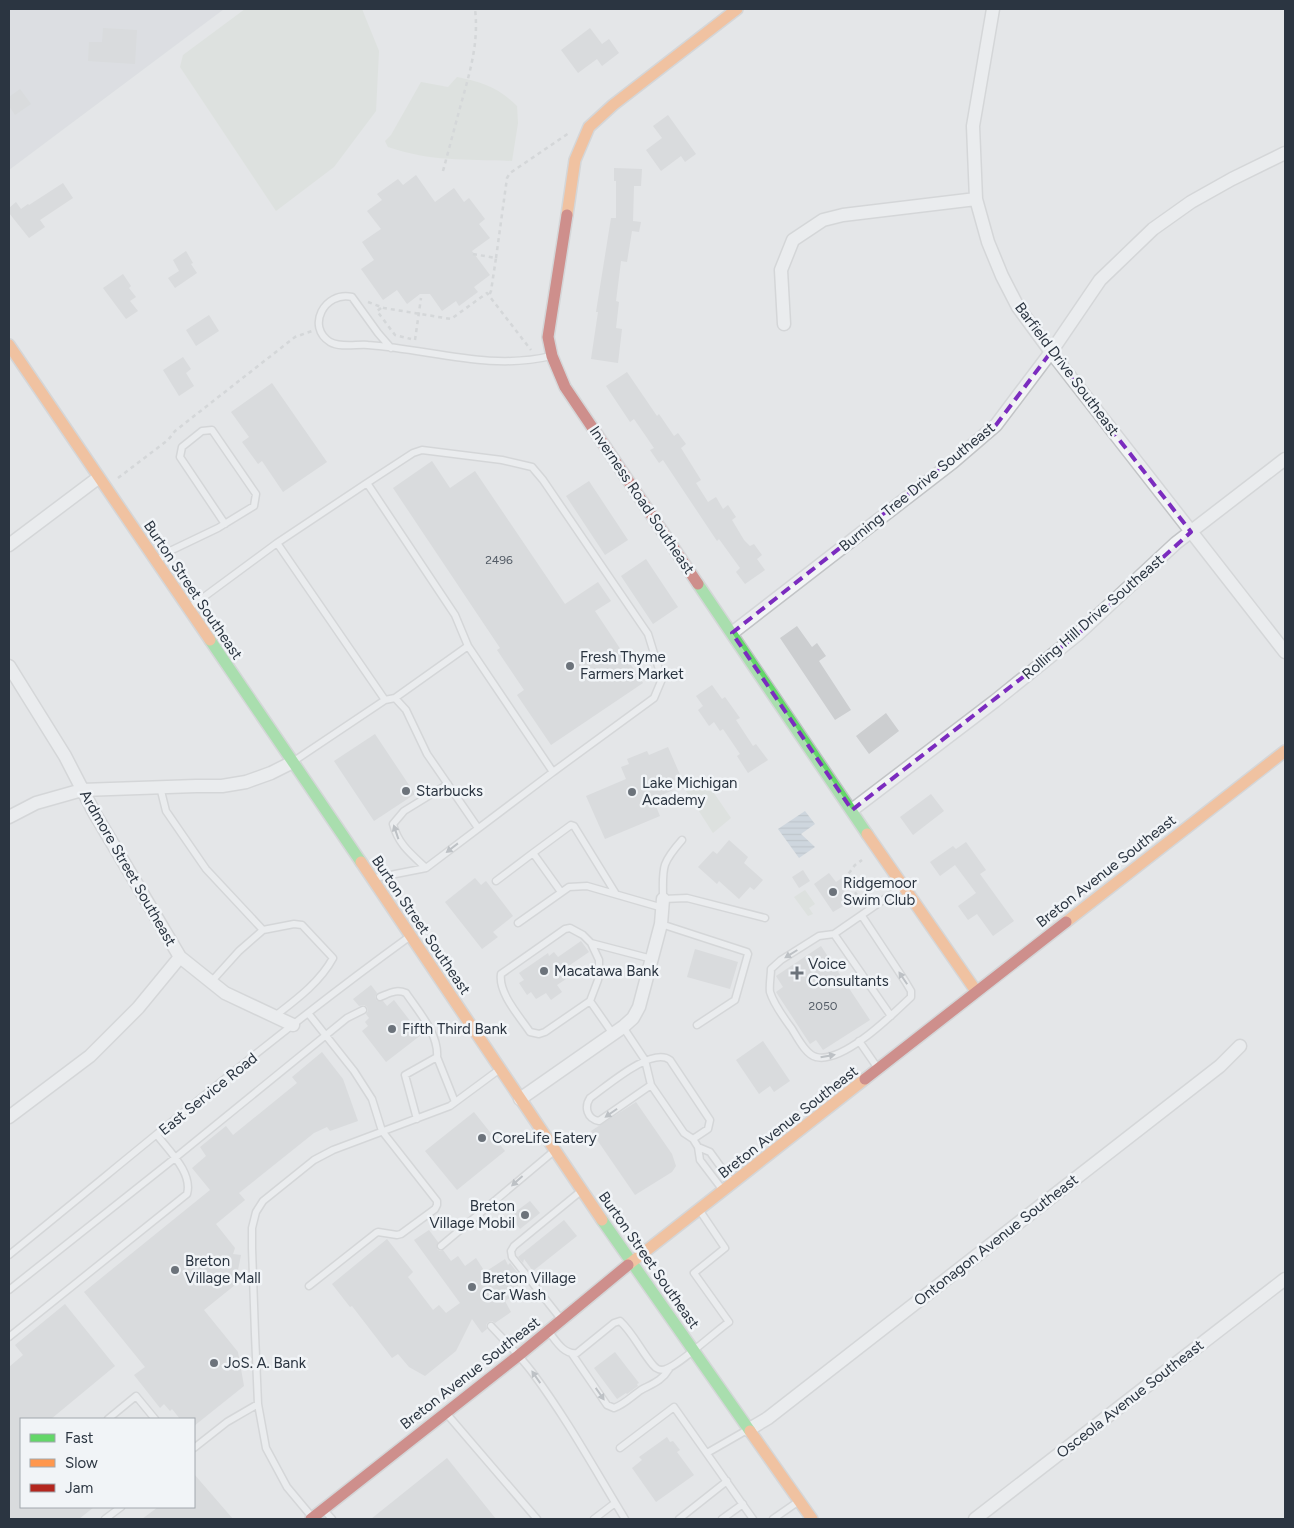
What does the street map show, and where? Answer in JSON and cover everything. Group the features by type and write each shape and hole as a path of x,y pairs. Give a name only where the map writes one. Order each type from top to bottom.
{"main road":[{"name":"Inverness Road Southeast","path":"737,9 613,105 589,127 575,160 548,337 552,356 565,387 976,991"},
{"name":"Burton Street Southeast","path":"9,345 372,878 631,1263 812,1519"},
{"name":"Breton Avenue Southeast","path":"312,1519 518,1356 631,1263 976,991 1285,751"}],"street":[{"name":"Barfield Drive Southeast","path":"993,9 973,126 976,200 988,242 1002,276 1018,307 1051,352 1285,652"},
{"name":"Burning Tree Drive Southeast","path":"732,633 954,462 996,425 1051,352 1100,280 1153,229 1191,202 1285,153"},
{"path":"784,324 781,270 793,240 823,220 843,215 976,200"},
{"name":"Rolling Hill Drive Southeast","path":"852,810 995,701 1077,635 1176,543 1285,459"},
{"path":"9,545 98,478"},
{"name":"Ardmore Street Southeast","path":"9,666 66,756 82,790 180,957 225,993 293,1025"},
{"path":"9,818 36,803 82,790 222,786 246,782 272,773 293,762"},
{"path":"520,1099 618,1031 633,1018 639,1007 662,924 663,904"},
{"path":"9,1117 90,1056 138,1008 180,957"},
{"name":"Ontonagon Avenue Southeast","path":"748,1430 768,1418 1212,1072 1240,1046"},
{"name":"Osceola Avenue Southeast","path":"975,1519 1285,1279"}],"lane":[{"path":"391,348 352,297 343,295 332,300 323,308 319,329 325,338 332,343 391,348 491,361 534,360 552,356"},
{"path":"156,562 170,552 225,524 254,506 256,494 212,430 202,431 182,448 180,457 225,524"},
{"path":"188,609 277,543 413,453 422,450 502,460 532,467 543,480 648,634 662,679 654,698 426,868 372,878"},
{"path":"367,484 455,615 468,646 553,772"},
{"path":"277,543 385,700"},
{"path":"293,762 385,700 395,698 468,646"},
{"path":"395,698 406,710 427,754 478,828"},
{"path":"426,868 401,844 396,836 393,824 404,811 448,784"},
{"path":"160,787 166,811 206,869 263,930"},
{"path":"496,881 571,826 574,826 616,894"},
{"path":"663,904 663,870 668,856 682,840"},
{"path":"533,853 561,892"},
{"path":"518,923 569,887 587,886 663,904 687,898 765,918"},
{"path":"862,916 906,981 912,997 881,1026 859,1041 836,1055 824,1058 814,1057 806,1050 780,1011 770,992 771,969 781,960 819,936 834,934 904,887"},
{"path":"211,983 239,951 263,930 294,924 302,925 334,958 315,983 274,1016"},
{"path":"662,924 747,952 748,954 735,1000 697,1025"},
{"path":"565,929 574,929 591,943 599,960 600,971 590,1002 545,1032 540,1034 530,1032 502,989 501,974 565,929"},
{"path":"834,934 892,1016"},
{"name":"East Service Road","path":"9,1255 308,1013 410,936"},
{"path":"591,943 652,959"},
{"path":"380,997 392,991 400,990 406,993 438,1046 437,1057 455,1102"},
{"path":"590,1002 645,1060 651,1085 684,1133 693,1139 698,1146 700,1160 723,1191"},
{"path":"9,1290 347,1018 363,1010"},
{"path":"308,1013 354,1071 372,1099 382,1132 436,1201 437,1205 435,1209 401,1234 376,1233 310,1286"},
{"path":"859,1041 878,1070"},
{"path":"651,1085 599,1121 593,1120 588,1114 587,1105 590,1098 645,1060 663,1056 670,1060 710,1120 708,1129 693,1139"},
{"path":"417,1118 405,1075 437,1057"},
{"path":"312,1519 287,1487 266,1448 258,1404 252,1248 252,1228 256,1212 264,1201 314,1160 333,1150 450,1106 500,1069"},
{"path":"9,1337 187,1194 187,1179 175,1158 157,1135"},
{"path":"698,1146 710,1152 733,1183"},
{"path":"441,1246 554,1150"},
{"path":"562,1320 512,1257 511,1251 514,1246 582,1190"},
{"path":"548,1331 561,1347 572,1354 608,1405 614,1408 660,1380 669,1369 729,1322 694,1273 725,1248 699,1210"},
{"path":"572,1354 577,1353 614,1323 620,1321 654,1366 659,1370 669,1369"},
{"path":"491,1326 518,1356 552,1400 589,1457 625,1519"},
{"path":"109,1418 136,1396 154,1418"},
{"path":"195,1447 227,1422 258,1404"},
{"path":"620,1448 674,1406 753,1519"},
{"path":"445,1412 536,1519"},
{"path":"707,1454 748,1430"},
{"path":"679,1519 727,1481"},
{"path":"773,1519 799,1501"},
{"path":"594,1519 615,1503"},
{"path":"722,1519 743,1504"},
{"path":"106,1519 120,1508"},
{"path":"324,1509 332,1519"}],"path":[{"path":"443,171 472,65 476,41 477,22 475,9"},
{"path":"489,296 507,178 510,173 569,133"},
{"path":"474,254 496,258"},
{"path":"352,297 382,307 451,319 487,293 533,353 524,353"},
{"path":"382,307 376,311 395,335 415,340 422,298"},
{"path":"117,479 168,440 174,431 295,337 319,329"},
{"path":"862,860 855,865 845,879 864,905"}],"highlighted area":[{"path":"1051,352 1191,532 1077,635 852,810 732,633 996,425"}],"shaded area":[{"path":"9,9 224,9 9,170"},
{"path":"245,9 362,9 379,51 376,111 334,167 276,211 180,67 183,55"},
{"path":"457,77 497,90 517,106 518,123 512,161 435,157 404,152 388,147 385,141 391,135 421,82 448,87"},
{"path":"705,780 731,818 713,833 686,791"},
{"path":"805,890 815,904 809,908 813,914 808,916 794,897"}],"water":[{"path":"805,811 815,824 801,834 815,847 799,858 778,829"}],"building":[{"path":"103,28 137,30 135,64 88,61 89,42 102,42"},
{"path":"590,28 602,44 609,39 619,53 602,66 597,59 578,73 561,50"},
{"path":"20,89 31,104 15,115 9,106 9,97"},
{"path":"668,115 696,154 685,162 681,156 661,171 646,150 662,138 653,126"},
{"path":"614,168 642,169 641,186 634,186 633,221 641,222 639,232 632,231 627,262 621,261 616,301 619,302 616,328 622,329 618,363 591,359 598,312 596,312 611,218 616,218"},
{"path":"416,175 435,202 454,188 464,202 469,198 485,219 479,224 490,238 472,251 490,275 474,287 478,292 459,306 456,301 442,311 430,294 420,294 407,304 397,290 383,300 361,269 374,260 362,242 381,229 367,211 382,200 377,194 398,179 403,185"},
{"path":"63,183 73,198 40,220 45,227 29,238 9,213 9,208 16,202 21,209"},
{"path":"186,251 197,273 175,288 168,278 179,271 173,260"},
{"path":"123,274 131,286 129,288 136,297 130,301 138,311 126,319 103,288"},
{"path":"209,315 219,331 196,346 186,330"},
{"path":"183,357 191,369 186,373 194,386 179,396 163,370"},
{"path":"627,372 657,416 659,414 674,436 678,433 686,444 681,448 701,480 696,483 708,502 716,497 723,509 728,505 736,517 732,520 744,540 750,546 754,544 762,555 757,559 765,570 745,584 736,572 740,568 719,539 717,541 663,460 659,463 650,450 654,448 634,419 630,422 606,386"},
{"path":"272,383 327,462 283,492 262,461 258,464 242,442 249,437 231,412"},
{"path":"432,461 450,488 475,471 565,604 598,582 611,601 595,611 643,683 551,745 517,695 524,690 497,650 500,648 393,488"},
{"path":"589,481 628,540 605,555 566,496"},
{"path":"646,559 678,607 653,624 621,576"},
{"path":"797,626 812,647 817,643 826,656 819,661 851,710 835,720 780,638"},
{"path":"712,685 722,699 725,697 740,718 736,720 753,746 756,744 768,760 748,773 737,756 740,754 723,729 720,731 714,722 709,726 698,710 703,706 696,696"},
{"path":"886,713 899,731 869,754 856,736"},
{"path":"375,734 415,794 374,821 334,761"},
{"name":"Lake Michigan Academy","path":"668,747 681,777 669,783 673,790 664,794 666,799 655,804 660,816 605,839 586,796 626,779 621,767 629,764 627,759 647,751 649,755"},
{"path":"931,794 944,811 913,835 900,817"},
{"path":"729,840 748,857 744,863 763,880 754,890 750,887 739,899 719,881 717,884 698,867 713,851 717,854"},
{"path":"966,842 986,870 980,874 1014,921 993,936 977,914 968,920 958,906 976,893 955,865 940,876 930,862 953,846 956,849"},
{"path":"803,870 810,881 799,888 792,877"},
{"name":"Ridgemoor Swim Club","path":"829,873 836,882 842,878 849,888 843,892 850,902 833,912 814,884"},
{"path":"475,878 481,885 486,881 513,916 493,932 498,937 482,949 445,902"},
{"name":"Macatawa Bank","path":"581,941 589,952 564,969 568,975 565,977 566,979 557,985 562,992 551,1000 546,993 536,999 531,992 527,995 519,983 524,980 519,973 548,953 549,956 554,952 558,957"},
{"path":"821,946 870,1020 823,1050 816,1040 810,1044 776,992 783,987 776,976"},
{"path":"695,949 738,962 730,989 687,977"},
{"path":"371,985 377,993 375,997 377,1001 383,1001 387,1006 394,1000 421,1035 386,1062 362,1031 368,1026 365,1022 369,1018 366,1014 368,1011 367,1007 364,1005 359,1006 353,999"},
{"path":"763,1041 790,1081 774,1092 770,1086 759,1094 736,1060"},
{"path":"322,1052 343,1079 358,1121 330,1131 327,1127 314,1133 239,1193 245,1200 216,1224 235,1248 233,1254 241,1255 235,1285 204,1310 238,1352 244,1386 195,1425 195,1418 179,1418 172,1409 170,1411 164,1404 160,1408 134,1375 145,1367 84,1292 210,1190 192,1168 206,1156 200,1147 226,1126 233,1135 297,1083 292,1077"},
{"path":"636,1102 672,1154 676,1166 672,1172 635,1195 591,1131"},
{"path":"474,1112 505,1151 457,1190 425,1151"},
{"name":"Breton Village Mobil","path":"530,1201 540,1213 520,1229 510,1216"},
{"path":"564,1220 577,1236 533,1271 524,1259 523,1263 518,1257"},
{"path":"429,1230 438,1242 437,1249 443,1250 451,1261 458,1256 465,1266 476,1258 485,1272 505,1259 508,1265 510,1263 520,1276 516,1294 505,1301 511,1312 495,1323 492,1321 488,1322 486,1325 487,1329 482,1333 472,1319 456,1351 425,1376 409,1367 398,1354 392,1358 352,1306 350,1307 332,1284 387,1239 413,1272 408,1277 433,1310 439,1305 446,1313 460,1303 414,1240"},
{"path":"65,1304 115,1366 52,1418 20,1418 20,1508 93,1508 79,1519 9,1519 9,1367 23,1355 15,1345"},
{"path":"615,1352 639,1383 637,1384 638,1386 627,1394 617,1399 594,1368"},
{"path":"667,1437 680,1450 677,1452 694,1475 656,1502 632,1468 642,1460 639,1457"},
{"path":"447,1458 496,1519 371,1519"},
{"path":"195,1475 233,1519 142,1519 157,1508 195,1508"}],"traffic: fast":[{"path":"698,584 867,834"},
{"path":"210,640 361,862"},
{"path":"602,1220 750,1431"}],"traffic: slow":[{"path":"567,215 575,160 589,127 613,105 737,9"},
{"path":"9,345 210,640"},
{"path":"1066,922 1285,751"},
{"path":"867,834 976,991"},
{"path":"361,862 602,1220"},
{"path":"628,1265 865,1079"},
{"path":"750,1431 812,1519"}],"traffic: jam":[{"path":"567,215 548,337 552,356 565,387 698,584"},
{"path":"865,1079 1066,922"},
{"path":"311,1519 518,1356 628,1265"}],"place":[{"name":"Fresh Thyme Farmers Market","path":"570,666"},
{"name":"Starbucks","path":"406,791"},
{"name":"Lake Michigan Academy","path":"632,792"},
{"name":"Ridgemoor Swim Club","path":"833,892"},
{"name":"Macatawa Bank","path":"544,971"},
{"name":"Voice Consultants","path":"797,973"},
{"name":"Fifth Third Bank","path":"392,1029"},
{"name":"CoreLife Eatery","path":"482,1138"},
{"name":"Breton Village Mobil","path":"525,1215"},
{"name":"Breton Village Mall","path":"175,1270"},
{"name":"Breton Village Car Wash","path":"472,1287"},
{"name":"JoS. A. Bank","path":"214,1363"}]}
